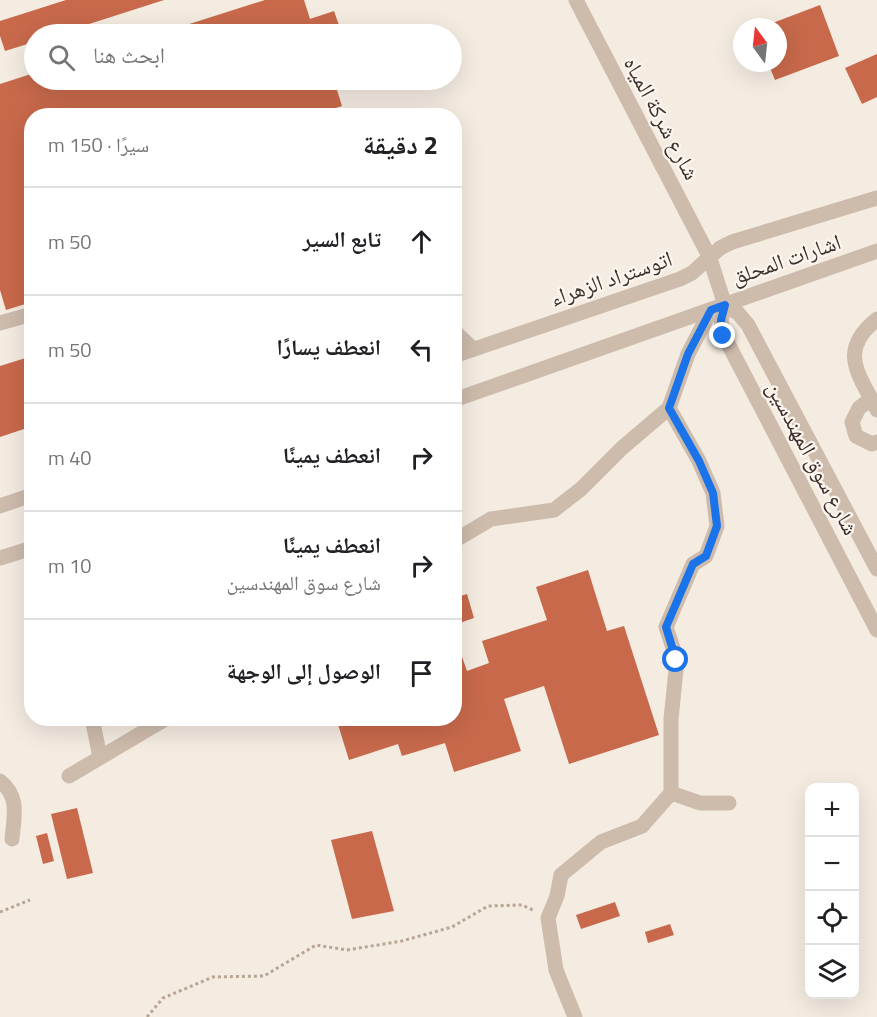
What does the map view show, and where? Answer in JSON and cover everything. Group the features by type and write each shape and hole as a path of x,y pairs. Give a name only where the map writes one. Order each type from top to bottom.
{"street":[{"name":"شارع شركة المياه","path":"576,0 709,256"},
{"name":"اتوستراد الزهراء","path":"462,353 681,279 692,273 720,248 742,238 877,198"},
{"name":"اشارات المحلق","path":"709,256 718,308 877,251"},
{"path":"462,397 718,308 732,308 744,318 877,569"},
{"path":"462,536 490,519 554,510 581,489 622,448 669,408 688,354 718,308"},
{"name":"شارع سوق المهندسين","path":"718,308 723,336 877,630"},
{"path":"0,323 24,316"},
{"path":"877,319 862,332 854,356 854,364 874,404 859,408 852,422 856,436 872,444 877,442"},
{"path":"462,339 473,350"},
{"path":"575,1017 556,970 548,918 557,896 561,874 601,842 642,826 670,793 671,719 676,660 666,627 693,564 706,556 717,526 713,493 699,461 669,408"},
{"path":"787,456 812,444"},
{"path":"0,506 24,498"},
{"path":"0,558 24,550"},
{"path":"94,726 100,757"},
{"path":"69,776 153,726"},
{"path":"0,781 10,790 15,810 12,839"},
{"path":"670,793 700,803 729,803"}],"path":[{"path":"0,912 30,900"},
{"path":"147,1017 163,998 213,977 264,976 316,945 347,950 402,941 452,927 488,906 522,904 548,918"}],"building":[{"path":"66,0 164,0 89,24 24,24 24,45 5,51 0,36 0,21"},
{"path":"265,0 304,0 310,19 334,11 339,24 189,24"},
{"path":"820,5 839,56 775,80 772,72 787,72 786,18"},
{"path":"877,54 877,97 862,104 845,68"},
{"path":"24,76 24,90 337,90 342,106 336,108 24,108 24,304 6,310 0,290 0,84"},
{"path":"24,358 24,429 0,437 0,366"},
{"path":"588,570 607,631 624,626 659,735 569,764 544,686 504,699 521,751 454,772 445,743 402,756 398,744 349,760 338,726 462,726 462,657 467,671 489,663 482,641 547,620 536,587"},
{"path":"467,594 474,618 462,622 462,596"},
{"path":"77,808 93,873 67,879 51,814"},
{"path":"372,831 394,911 352,919 331,840"},
{"path":"47,833 54,861 43,864 36,836"},
{"path":"615,902 620,916 581,929 576,915"},
{"path":"670,924 674,935 648,943 645,932"}],"route":[{"path":"676,660 666,627 693,564 706,556 717,526 713,493 699,461 669,408 688,354 711,310 725,305 721,320 723,336"}]}
